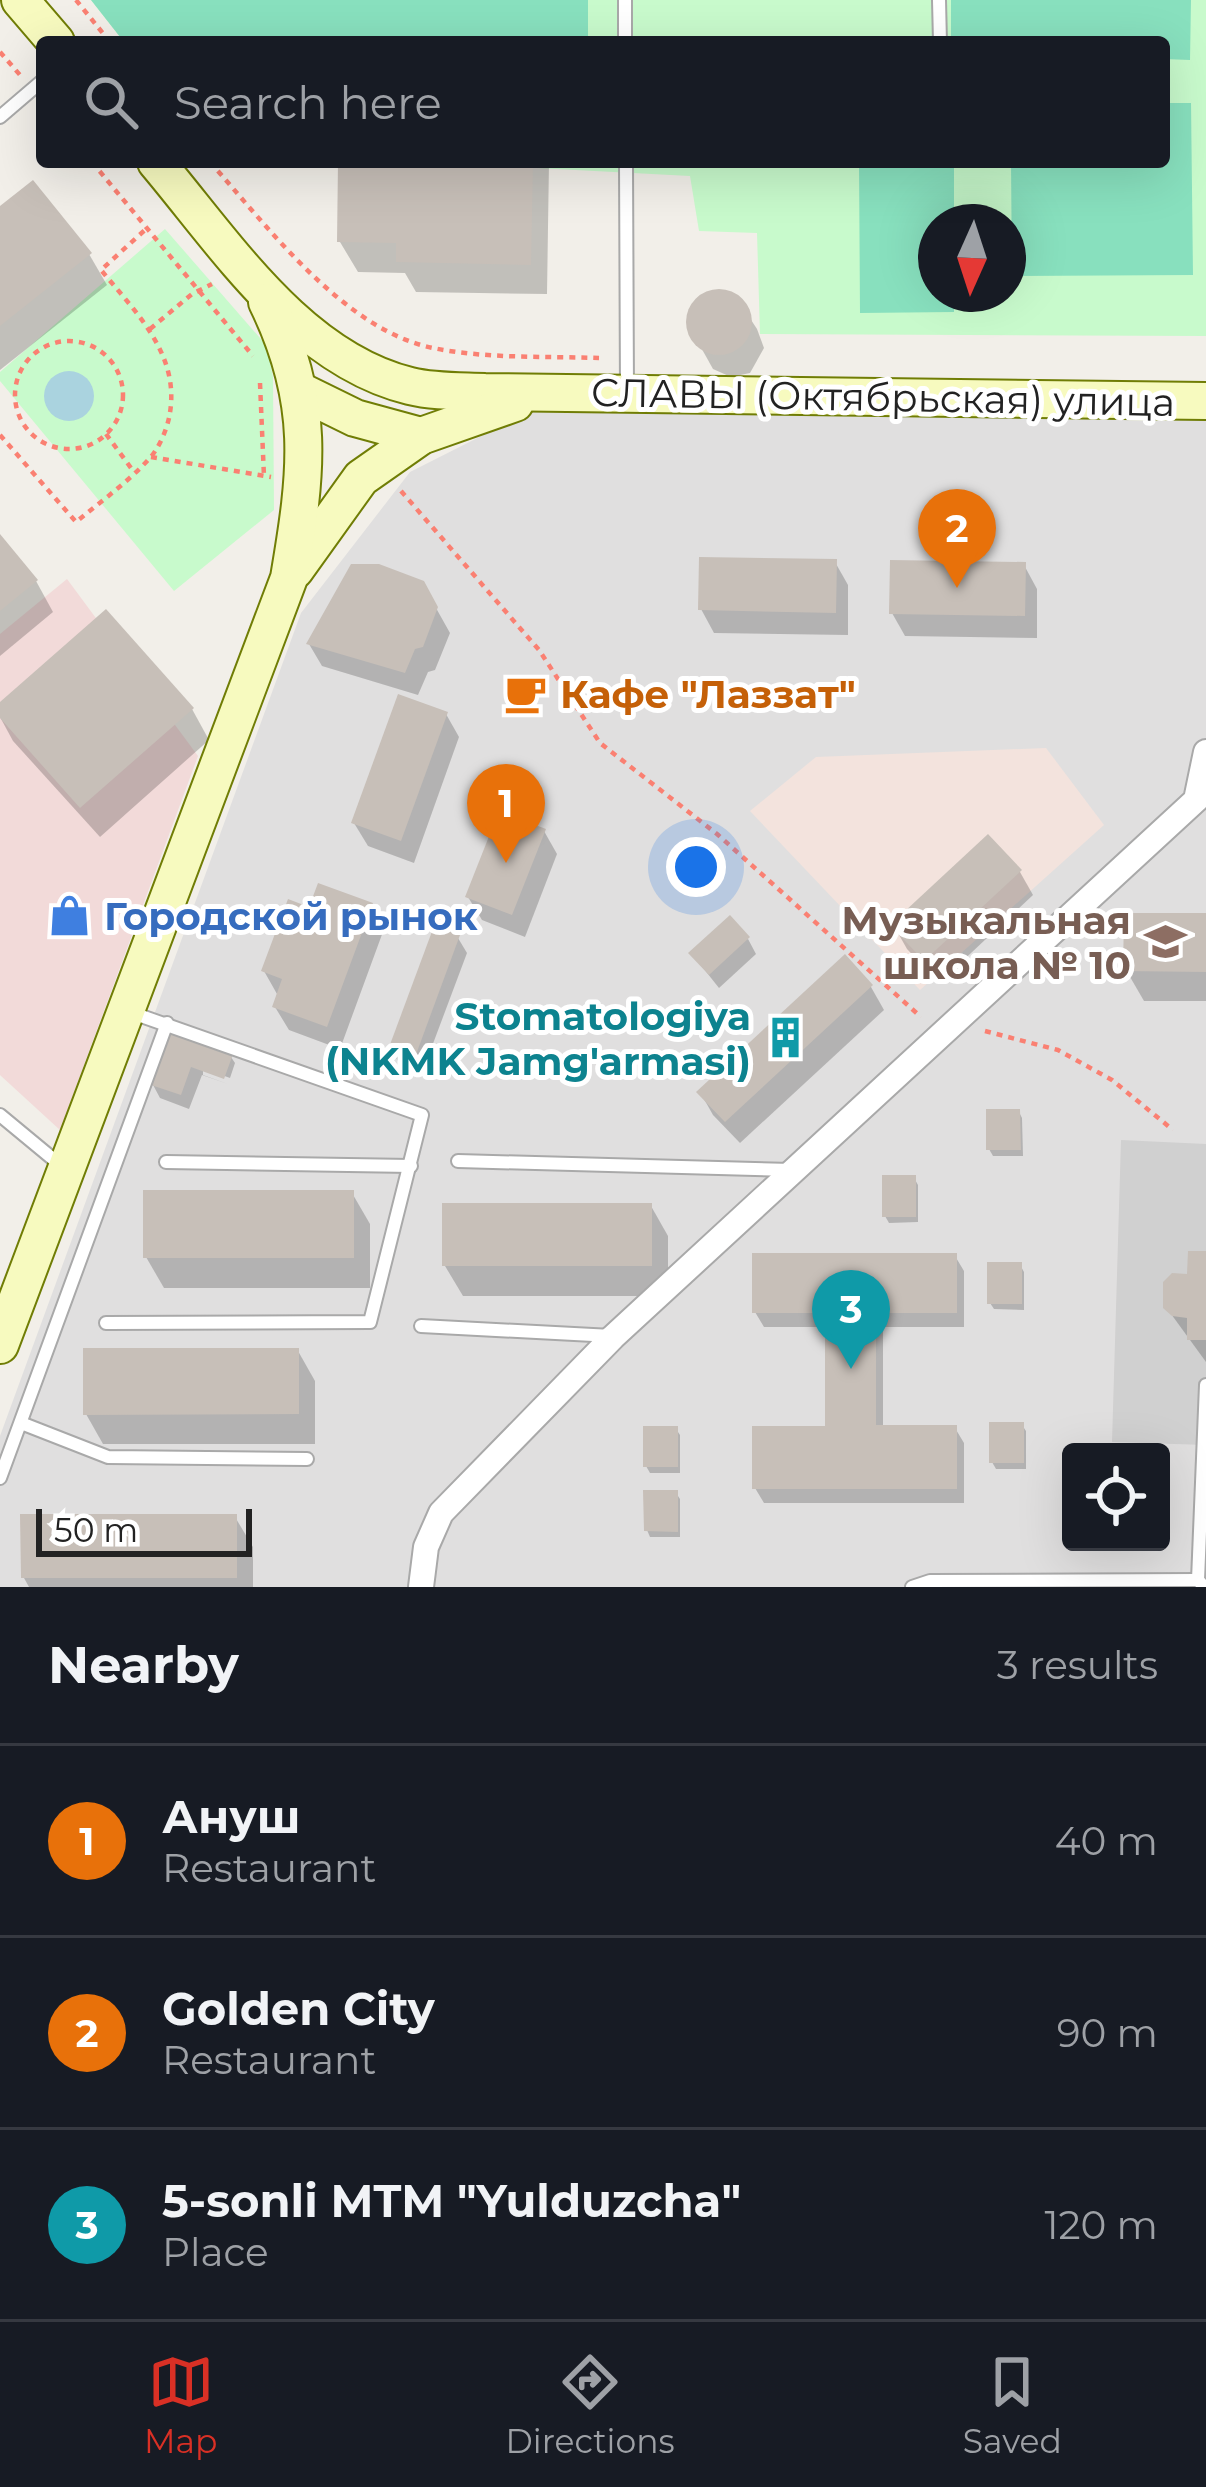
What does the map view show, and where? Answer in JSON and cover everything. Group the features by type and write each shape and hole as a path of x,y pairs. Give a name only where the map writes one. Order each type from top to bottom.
{"main road":[{"path":"20,0 51,36"},
{"path":"161,168 254,278 334,354 410,386 560,393"},
{"path":"1,1338 290,578 305,468 300,391 289,350 254,278"},
{"path":"334,354 355,418 357,482"},
{"name":"СЛАВЫ (Октябрьская) улица","path":"560,393 627,376 1206,401"},
{"path":"305,468 355,418 410,386"},
{"path":"300,391 355,418 421,436"},
{"path":"290,578 357,482 421,436 488,411 560,393"}],"street":[{"path":"421,1587 426,1547 441,1514 613,1336 1196,800 1206,752"}],"lane":[{"path":"625,0 625,36"},
{"path":"939,0 940,36"},
{"path":"0,117 36,86"},
{"path":"626,168 627,376"},
{"path":"106,1324 370,1322 422,1115 126,1011"},
{"path":"0,1478 166,1023"},
{"path":"0,1115 67,1170"},
{"path":"458,1161 793,1170"},
{"path":"166,1162 410,1166"},
{"path":"421,1325 613,1336"},
{"path":"912,1587 930,1581 1201,1584 1206,1385"},
{"path":"21,1424 108,1457 308,1459"}],"path":[{"path":"76,0 105,36"},
{"path":"97,168 259,362 264,477"},
{"path":"216,168 339,302 387,328 430,348 627,376"},
{"path":"0,435 76,522 152,458 173,398 167,361 150,329 101,270 146,229"},
{"path":"72,340 109,358 123,388 122,405 106,434 93,444 62,449 34,437 16,411 14,396 22,366 32,354 57,341 72,340"},
{"path":"106,434 134,472"},
{"path":"152,458 264,477 305,468"},
{"path":"357,482 403,491 539,650 600,743 717,834 924,1019 1058,1050 1112,1080 1173,1130"}],"shaded area":[{"path":"533,410 1206,415 1206,1587 0,1587 0,1436 301,613 410,472"},
{"name":"Городской рынок","path":"67,579 198,756 60,1130 0,1075 0,634"},
{"path":"1046,748 1104,825 920,990 750,811 816,757"},
{"path":"1121,1140 1206,1144 1206,1445 1112,1442"}],"green space":[{"path":"91,0 1206,0 1206,336 760,334 757,233 699,231 690,176 537,168 1170,168 1170,36 119,36"},
{"path":"91,0 588,0 588,36 119,36"},
{"path":"951,0 1191,0 1190,60 1170,59 1170,36 951,36"},
{"path":"1170,103 1191,103 1193,275 1026,276 1026,204 1011,204 1011,168 1170,168"},
{"path":"859,168 954,168 954,204 918,204 918,312 954,312 860,313"},
{"path":"165,229 267,346 273,377 274,510 174,591 0,381 0,372"}],"water":[{"path":"69,371 87,378 94,396 87,414 69,421 51,414 44,396 51,378"}],"building":[{"path":"338,168 533,168 531,265 396,262 396,243 337,242"},
{"path":"33,180 92,253 0,326 0,206"},
{"path":"719,289 742,299 752,322 742,345 719,355 696,345 686,322 696,299"},
{"path":"0,534 38,580 0,611"},
{"path":"699,557 837,559 836,613 698,610"},
{"path":"890,560 1026,562 1025,616 889,614"},
{"path":"351,564 379,564 424,581 438,607 423,647 415,649 405,673 306,644"},
{"path":"106,609 194,708 80,808 0,718 0,702"},
{"path":"398,694 448,712 401,841 351,823"},
{"path":"499,811 546,829 512,915 465,897"},
{"path":"988,834 1022,870 924,961 890,925"},
{"path":"318,883 373,903 327,1027 272,1007 282,979 261,971 288,899 309,907"},
{"name":"Музыкальная школа № 10","path":"1124,913 1206,913 1206,972 1123,971"},
{"path":"730,915 750,937 709,975 688,953"},
{"path":"434,926 460,935 414,1060 388,1050"},
{"name":"Stomatologiya (NKMK Jamg'armasi)","path":"845,954 873,985 725,1122 696,1092"},
{"path":"168,1031 233,1054 224,1079 191,1067 181,1095 148,1084"},
{"path":"986,1109 1020,1109 1021,1150 986,1150"},
{"path":"882,1175 916,1175 916,1217 882,1217"},
{"path":"143,1190 354,1190 354,1258 143,1258"},
{"path":"442,1203 652,1203 652,1266 442,1266"},
{"path":"1188,1251 1206,1251 1206,1340 1187,1340 1187,1318 1172,1316 1163,1308 1163,1282 1172,1273 1187,1274"},
{"path":"752,1253 957,1253 957,1313 876,1313 876,1425 957,1425 957,1489 752,1489 752,1426 825,1426 825,1313 752,1313"},
{"path":"987,1262 1022,1262 1022,1304 987,1304"},
{"path":"83,1348 299,1348 299,1414 83,1415"},
{"path":"989,1422 1024,1422 1024,1463 989,1463"},
{"path":"643,1426 678,1426 678,1467 643,1467"},
{"path":"643,1490 678,1490 678,1532 644,1531"},
{"path":"20,1514 237,1514 237,1578 21,1578"}],"place":[{"name":"Golden City","path":"957,588"},
{"name":"Кафе \"Лаззат\"","path":"526,694"},
{"name":"Ануш","path":"506,863"},
{"name":"Городской рынок","path":"70,916"},
{"name":"Музыкальная школа № 10","path":"1165,942"},
{"name":"Stomatologiya (NKMK Jamg'armasi)","path":"785,1038"},
{"name":"5-sonli MTM \"Yulduzcha\"","path":"851,1369"}]}
